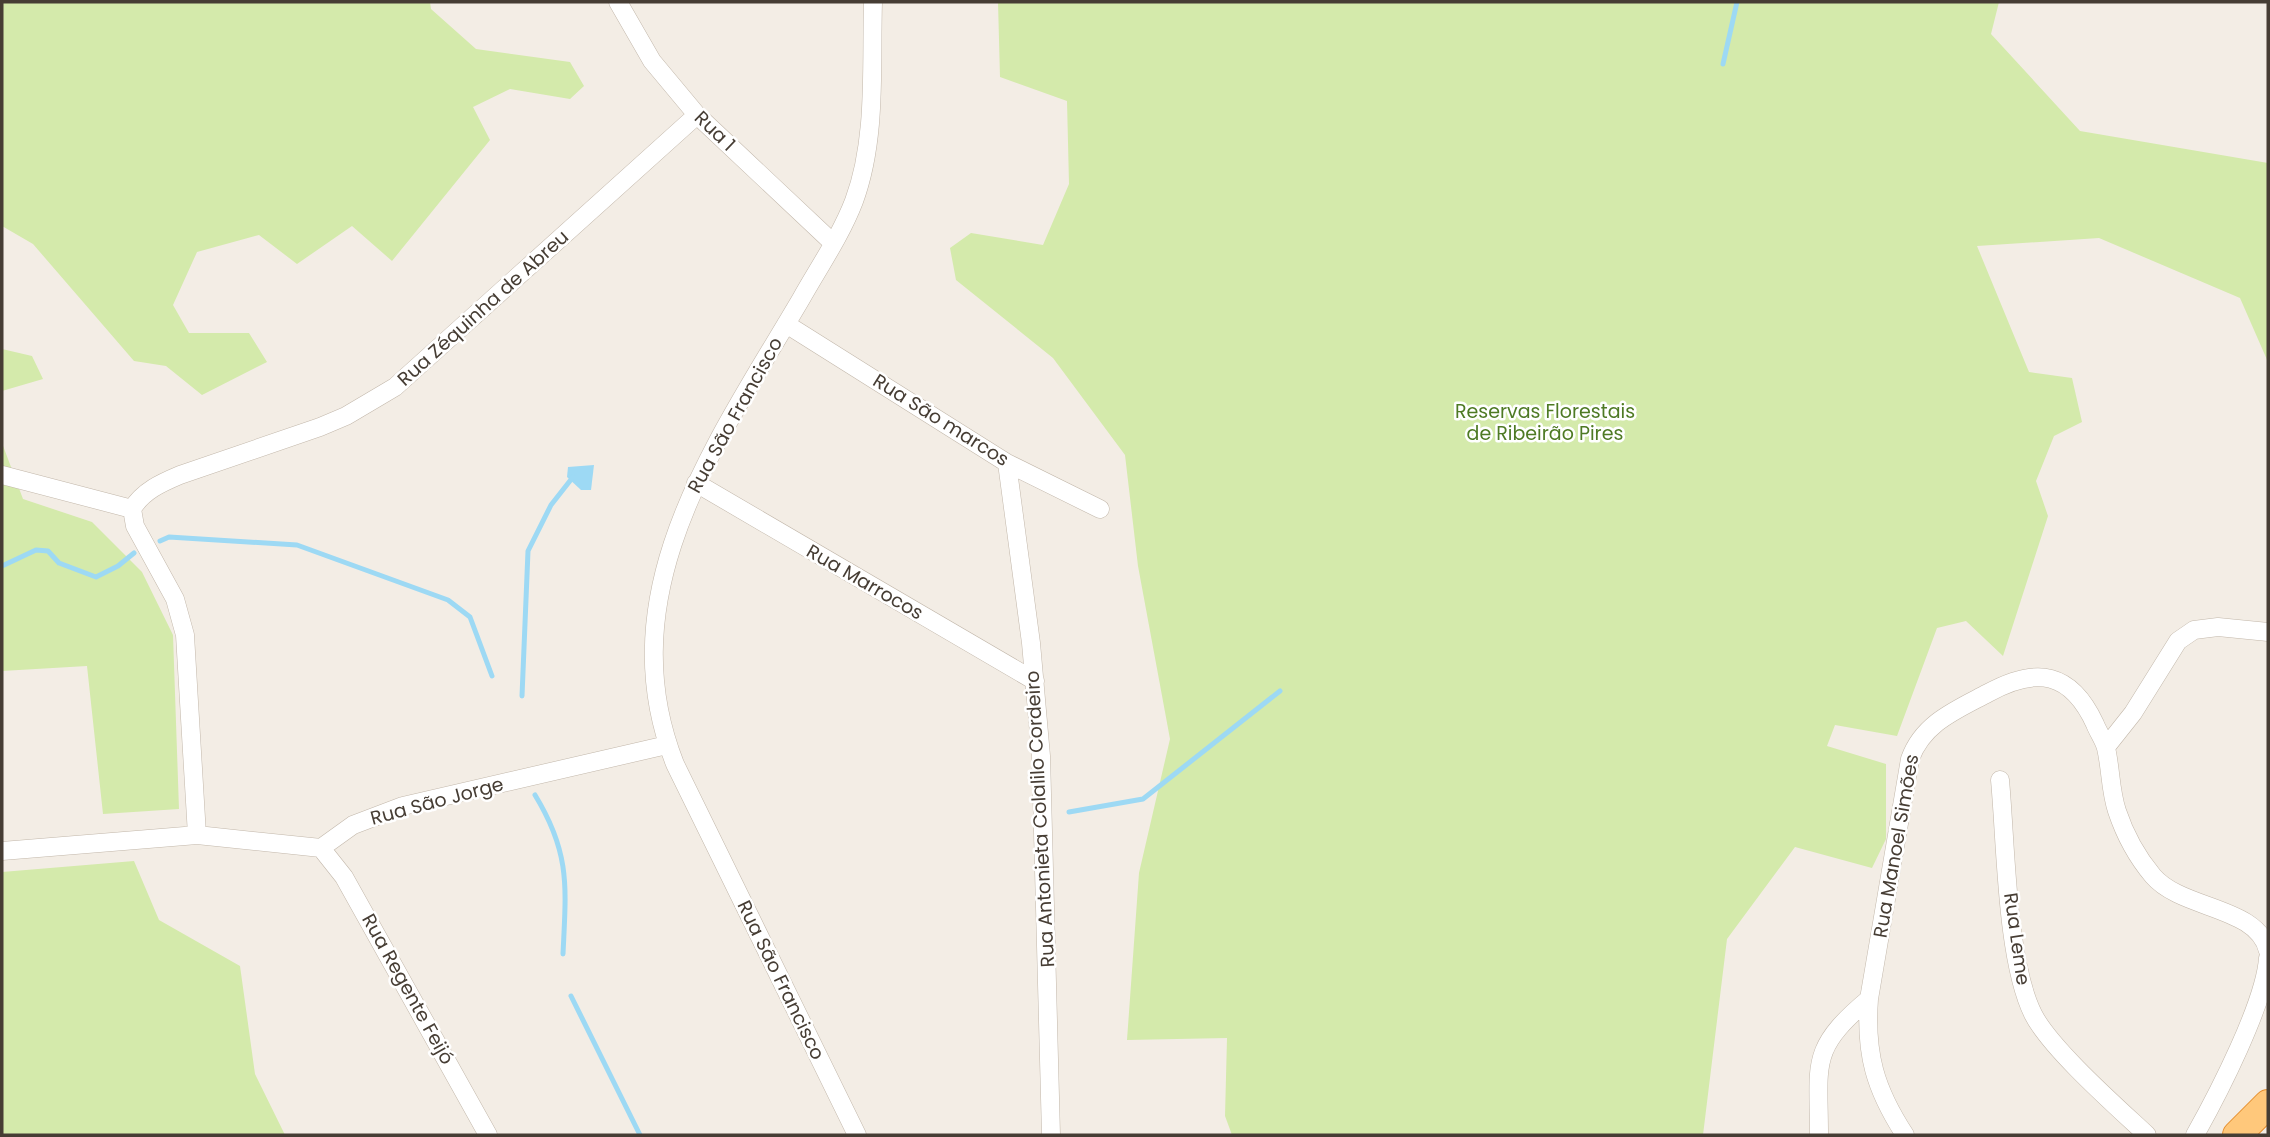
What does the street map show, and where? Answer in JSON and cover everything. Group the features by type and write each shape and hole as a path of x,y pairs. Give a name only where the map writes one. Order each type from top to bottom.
{"highway":[{"path":"2237,1135 2268,1104"}],"street":[{"name":"Rua 1","path":"618,2 652,61 697,115 833,243"},
{"name":"Rua São Francisco","path":"857,1135 667,745 657,707 653,632 663,575 696,483 740,399 833,243 853,202 867,152 873,2"},
{"name":"Rua Zéquinha de Abreu","path":"132,509 145,493 159,484 320,427 346,416 395,387 697,115"},
{"name":"Rua São marcos","path":"786,324 1007,463 1100,509"},
{"name":"Rua Antonieta Colalilo Cordeiro","path":"1007,463 1035,681 1041,756 1051,1135"},
{"path":"2,475 132,509 135,526 175,599 185,635 197,835"},
{"name":"Rua Marrocos","path":"696,483 1035,681"},
{"path":"2106,747 2133,713 2178,641 2194,630 2218,627 2268,632"},
{"name":"Rua Manoel Simões","path":"1905,1135 1874,1076 1867,1029 1869,999 1910,759 1925,730 2001,686 2047,677 2067,684 2086,705 2106,747 2109,782 2117,811 2132,847 2154,878 2178,895 2241,919 2260,932 2268,951"},
{"name":"Rua São Jorge","path":"321,848 353,825 403,806 667,745"},
{"name":"Rua Leme","path":"2000,780 2015,945 2026,997 2034,1016 2054,1042 2147,1135"},
{"path":"2,851 197,835 321,848"},
{"name":"Rua Regente Feijó","path":"321,848 344,877 488,1135"},
{"path":"2195,1135 2235,1052 2264,982 2268,958"},
{"path":"1819,1135 1821,1055 1829,1036 1869,999"}],"green space":[{"path":"2,2 430,2 431,9 476,49 570,62 584,86 570,99 510,89 473,107 490,140 392,261 352,226 297,264 259,235 197,252 173,305 189,333 249,333 267,362 202,395 166,366 134,361 33,244 2,226"},
{"name":"Reservas Florestais de Ribeirão Pires","path":"998,2 1999,2 1991,34 2080,131 2268,163 2268,362 2240,298 2099,238 1977,246 2029,372 2072,378 2082,422 2054,436 2036,481 2048,516 2003,656 1966,621 1937,628 1897,736 1835,725 1827,746 1886,764 1886,839 1872,868 1795,847 1727,939 1703,1135 1232,1135 1225,1116 1227,1038 1127,1040 1139,873 1170,739 1138,566 1125,455 1053,358 956,280 950,248 971,233 1043,245 1069,184 1067,101 1000,77"},
{"path":"2,349 32,356 43,379 2,391"},
{"path":"2,443 23,499 92,522 142,572 173,635 179,809 103,814 87,666 2,671"},
{"path":"134,861 159,920 240,966 255,1074 285,1135 2,1135 2,872"}],"water":[{"path":"594,465 591,490 581,490 567,477 568,467"}],"waterway":[{"path":"1723,64 1737,2"},
{"path":"522,696 528,551 551,505 573,477"},
{"path":"160,541 169,537 297,545 448,600 470,617 492,676"},
{"path":"2,566 36,550 48,551 59,563 96,577 118,566 134,553"},
{"path":"1069,812 1143,799 1280,691"},
{"path":"535,795 555,835 564,872 563,954"},
{"path":"571,996 640,1135"}]}
